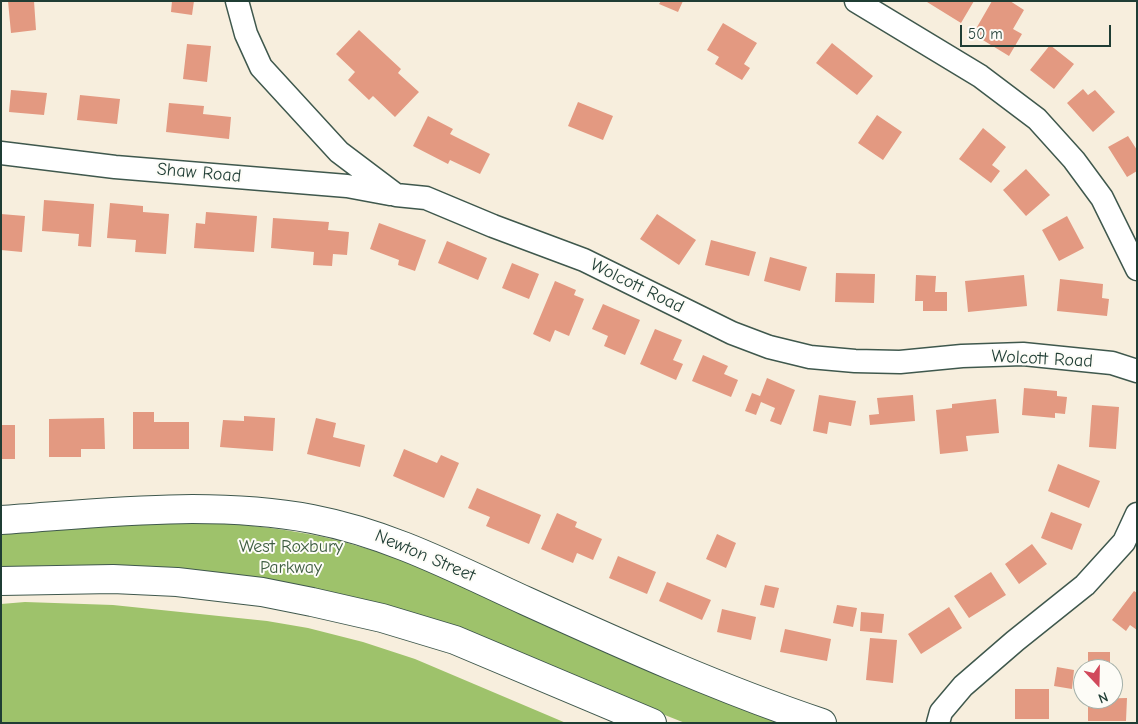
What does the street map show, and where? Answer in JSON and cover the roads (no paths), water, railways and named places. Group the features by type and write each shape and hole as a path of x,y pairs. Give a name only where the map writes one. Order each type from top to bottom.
{"main road":[{"name":"Newton Street","path":"1,520 162,510 221,510 279,514 341,525 399,543 679,669 822,723"},
{"path":"1,581 77,578 168,581 223,587 312,602 382,618 455,640 652,723"}],"street":[{"path":"237,1 246,34 261,67 340,152 396,196"},
{"path":"856,1 980,76 1037,118 1074,160 1102,198 1137,269"},
{"name":"Shaw Road","path":"1,153 12,156 115,166 347,186 396,196"},
{"name":"Wolcott Road","path":"396,196 426,198 493,226 584,260 732,333 769,347 810,356 855,361 900,362 962,356 1023,354 1112,363 1137,371"},
{"path":"938,723 942,712 963,686 1015,641 1085,586 1124,542 1137,514"}],"park label":[{"name":"West Roxbury Parkway","path":"291,557"}]}
